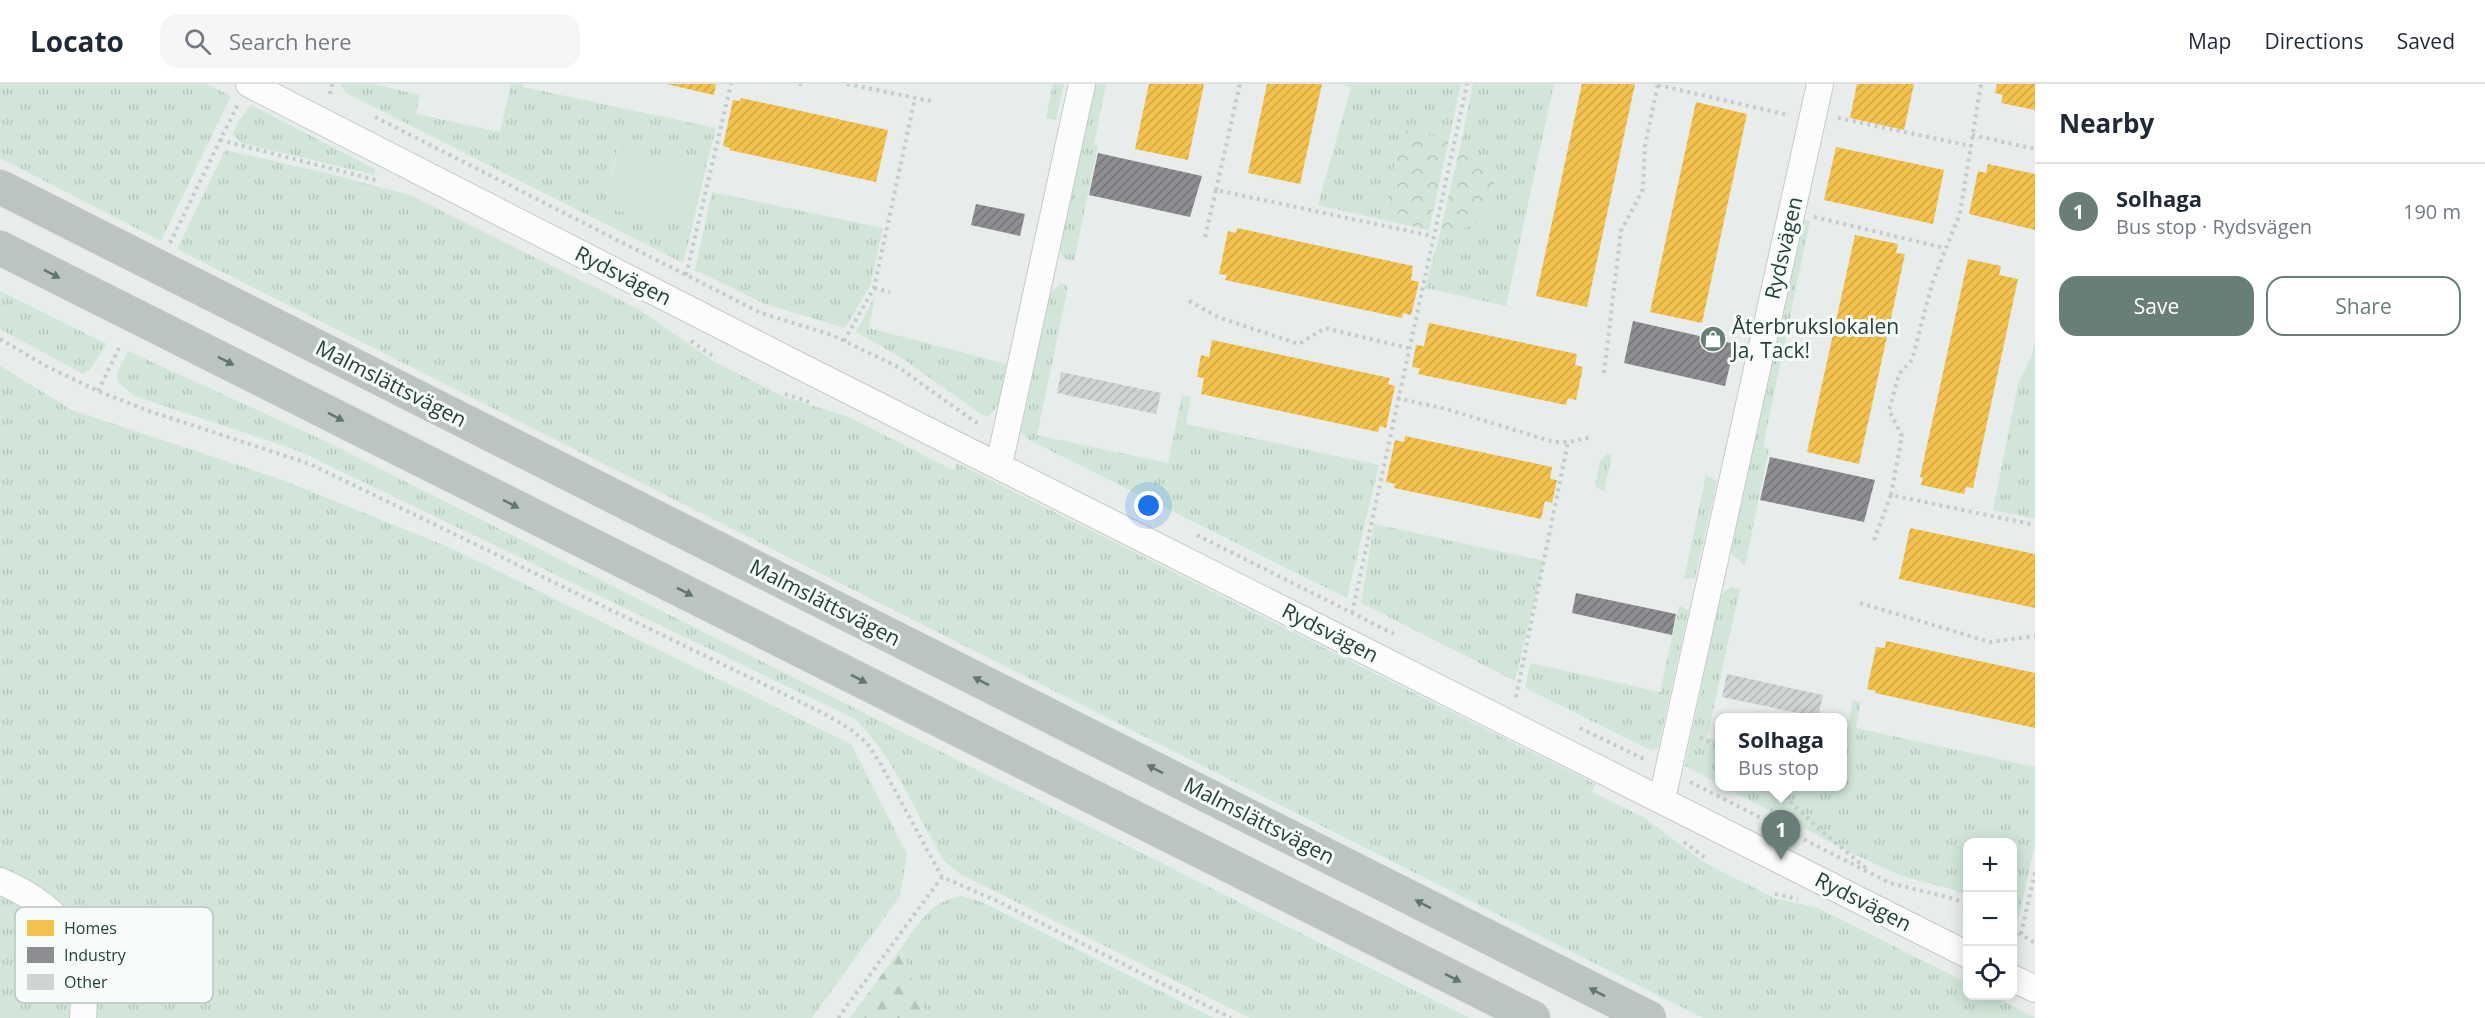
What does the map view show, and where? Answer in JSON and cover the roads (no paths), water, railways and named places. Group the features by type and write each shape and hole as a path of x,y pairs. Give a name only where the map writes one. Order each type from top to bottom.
{"highway":[{"name":"Malmslättsvägen","path":"0,187 1649,1018"},
{"path":"0,248 1533,1018"}],"street":[{"path":"999,465 1082,84"},
{"name":"Rydsvägen","path":"1662,799 1820,84"},
{"name":"Rydsvägen","path":"252,94 999,465 1963,952"},
{"path":"0,881 37,900 45,907"},
{"path":"2017,980 2035,989"},
{"path":"83,1018 84,1003"}],"place":[{"name":"Återbrukslokalen Ja, Tack!","path":"1713,339"},
{"name":"Solhaga","path":"1781,860"}]}
